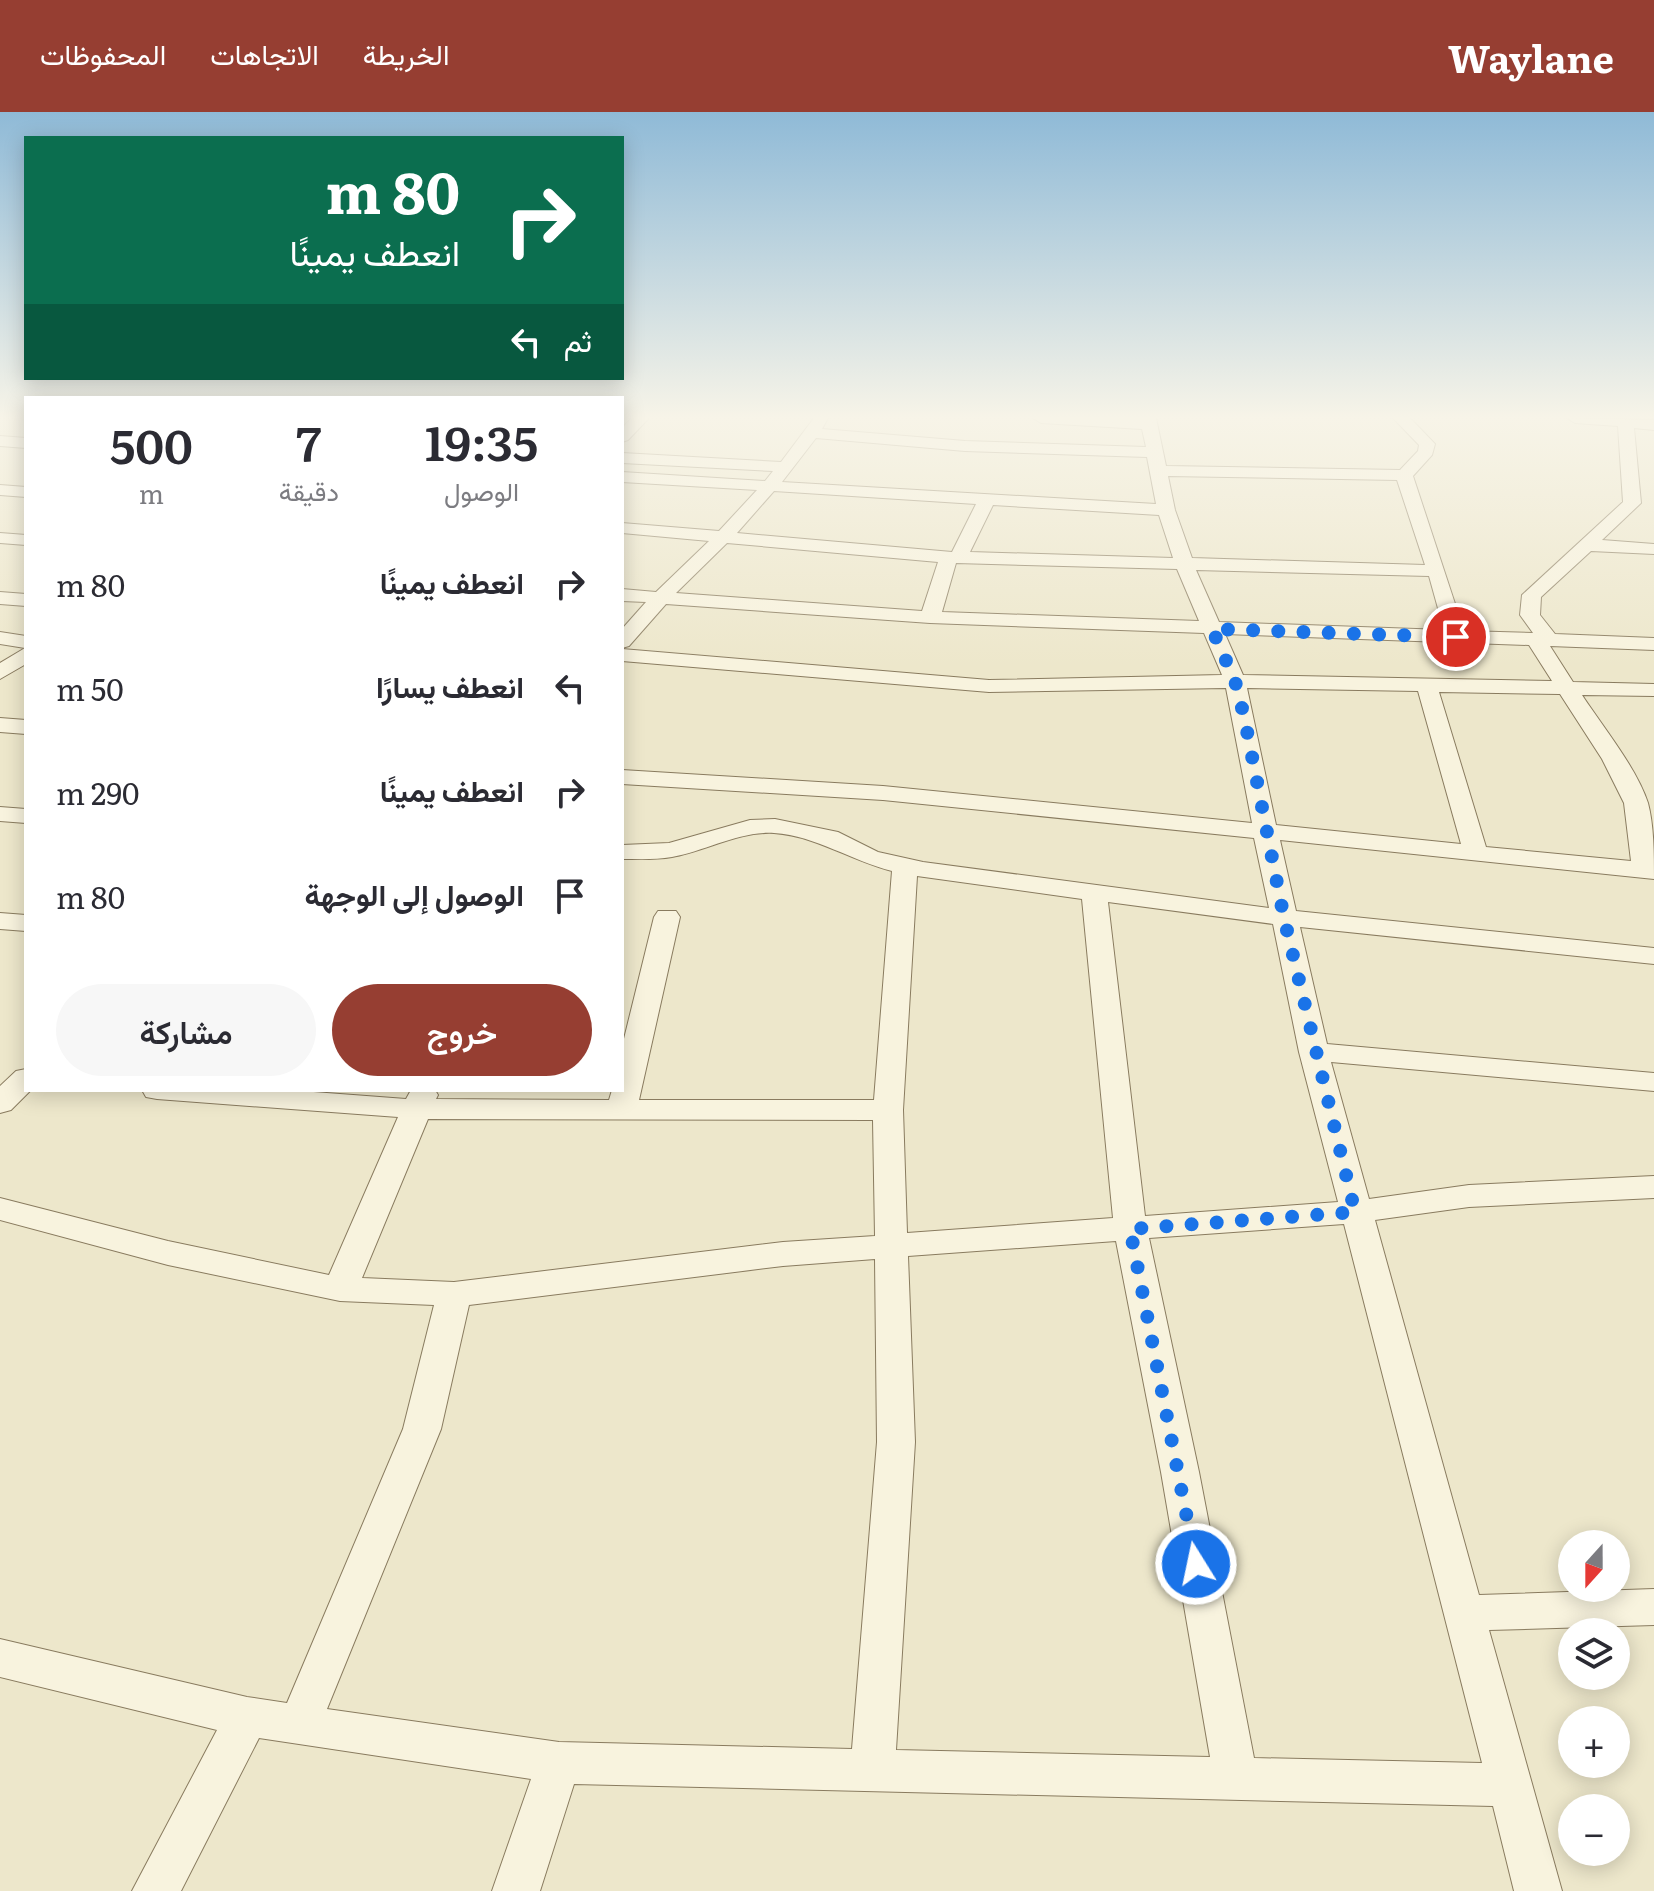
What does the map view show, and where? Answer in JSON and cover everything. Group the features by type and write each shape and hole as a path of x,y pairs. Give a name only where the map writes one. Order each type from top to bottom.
{"street":[{"path":"624,640 659,599 755,501"},
{"path":"986,501 1166,510"},
{"path":"930,617 953,557 986,501"},
{"path":"1164,501 1184,563 1235,681 1314,1052 1538,1891"},
{"path":"1413,501 1456,637"},
{"path":"624,777 883,793 1649,870 1645,804 1567,691 1530,615 1532,595 1632,503 1654,505"},
{"path":"624,528 953,557 1437,571"},
{"path":"0,538 24,540"},
{"path":"1586,545 1654,549"},
{"path":"624,595 930,617 1654,644"},
{"path":"0,598 24,600"},
{"path":"0,638 24,644"},
{"path":"0,673 24,645"},
{"path":"624,655 989,686 1235,681 1567,691 1654,690"},
{"path":"1427,687 1452,764 1475,852"},
{"path":"0,725 24,727"},
{"path":"0,814 24,816"},
{"path":"624,852 670,850 750,827 775,826 829,837 870,858 905,866 1284,918 1654,956"},
{"path":"873,1770 896,1442 888,1110 905,866"},
{"path":"1094,893 1130,1229 1180,1472 1236,1779"},
{"path":"622,1109 667,917"},
{"path":"0,921 24,923"},
{"path":"1314,1052 1654,1082"},
{"path":"0,1103 24,1080"},
{"path":"210,1092 622,1109 888,1110"},
{"path":"340,1289 420,1100"},
{"path":"6,1217 340,1289 454,1294 783,1254 1355,1212 1469,1196 1654,1187"},
{"path":"299,1725 422,1429 454,1294"},
{"path":"1464,1613 1654,1607"},
{"path":"0,1658 247,1717 559,1763 1508,1785"},
{"path":"156,1891 247,1717"},
{"path":"516,1891 559,1763"}],"route":[{"path":"1196,1564 1130,1229 1355,1212 1284,918 1244,716 1235,681 1212,629 1456,637"}]}
